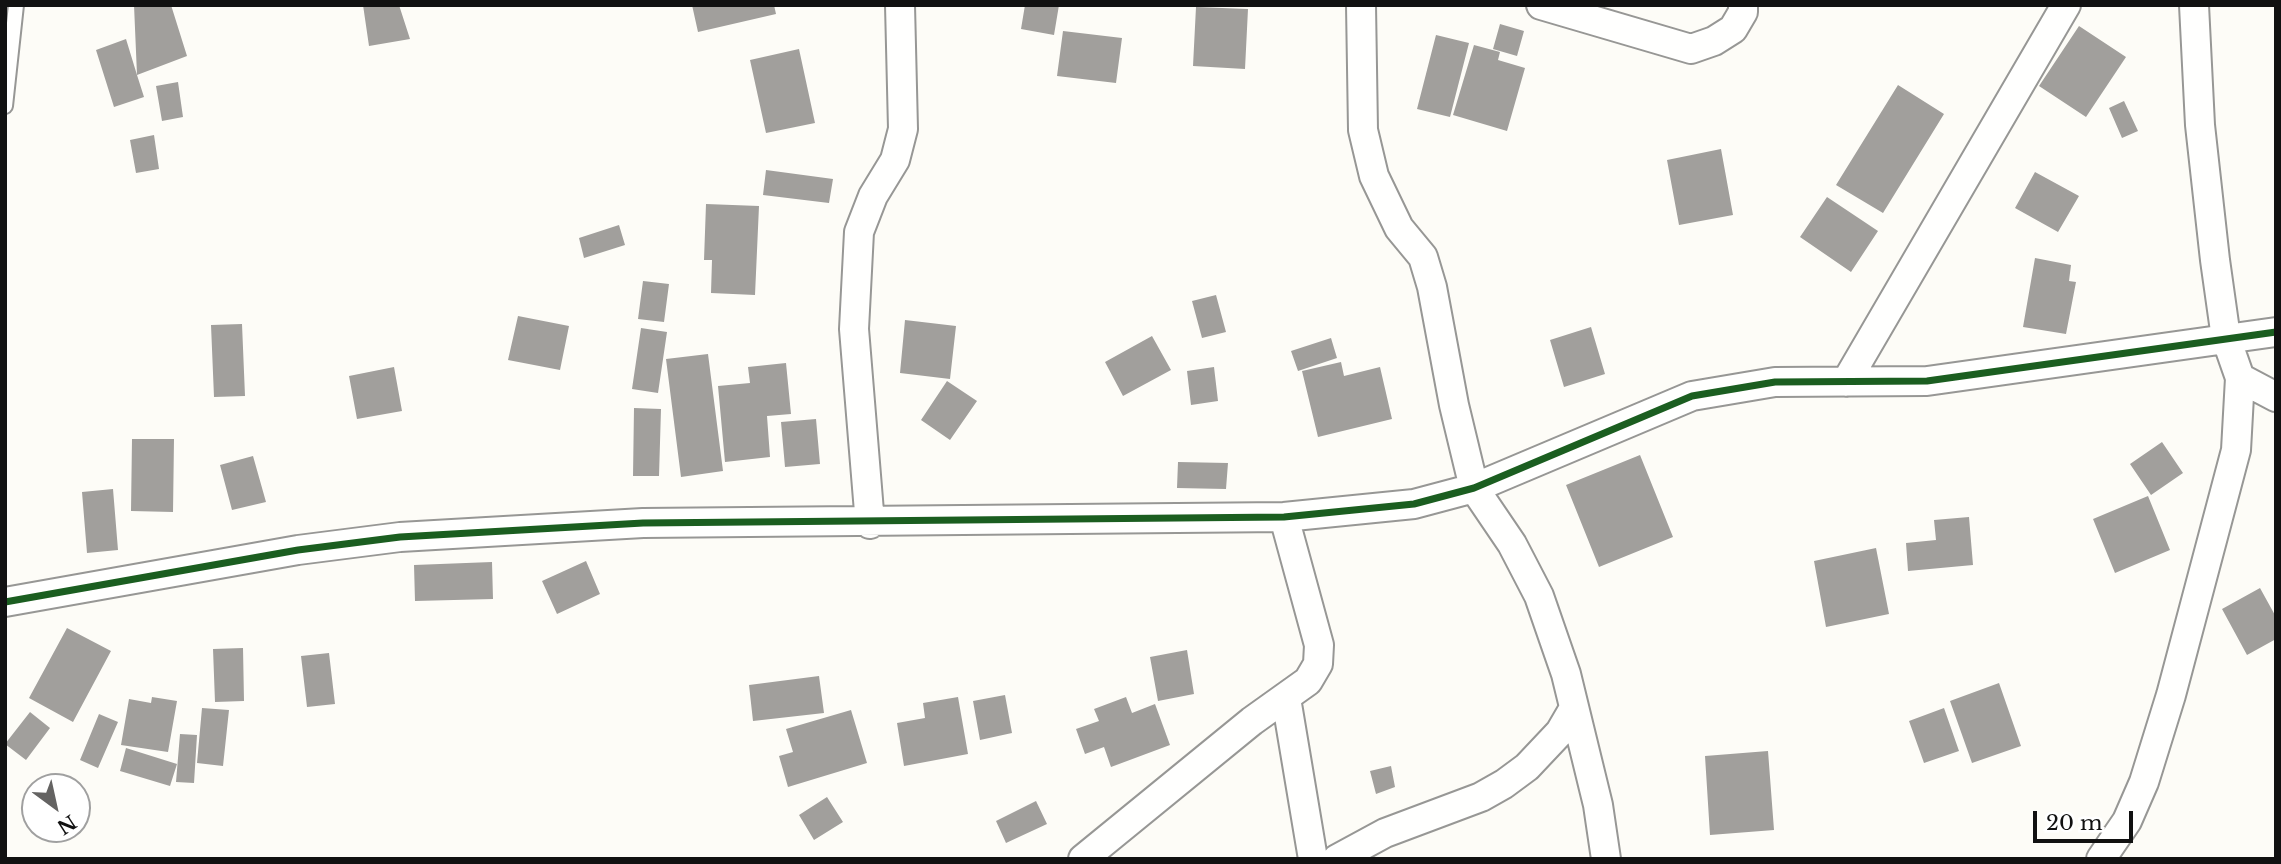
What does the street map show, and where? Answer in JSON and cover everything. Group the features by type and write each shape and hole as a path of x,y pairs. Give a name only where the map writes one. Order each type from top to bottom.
{"street":[{"path":"870,524 854,329 859,232 873,196 895,160 903,129 900,5"},
{"path":"1361,5 1363,130 1374,176 1399,228 1423,257 1432,287 1454,404 1474,488 1512,544 1539,596 1566,674 1598,805 1606,859"},
{"path":"1541,5 1691,49 1714,41 1732,29 1743,12 1743,5"},
{"path":"1846,382 2066,5"},
{"path":"2101,859 2127,821 2144,782 2171,695 2236,450 2240,378 2226,338 2200,125 2194,5"},
{"path":"5,602 298,550 400,537 643,523 870,524 1284,517 1413,504 1474,488 1692,396 1775,382 1927,381 2276,332"},
{"path":"2240,378 2276,397"},
{"path":"1083,859 1223,744 1308,681 1318,664 1319,645 1284,517"},
{"path":"1286,698 1313,859"},
{"path":"1337,859 1385,833 1481,797 1504,784 1527,767 1560,732 1574,708"}],"lane":[{"path":"5,106 16,5"}],"building":[{"path":"134,5 171,5 187,56 137,75"},
{"path":"363,5 399,5 410,39 369,46"},
{"path":"692,5 774,5 776,14 698,32"},
{"path":"1025,5 1059,5 1054,35 1021,29"},
{"path":"1196,7 1248,9 1245,69 1193,66"},
{"path":"1500,24 1524,31 1517,56 1493,49"},
{"path":"2079,26 2126,57 2086,117 2039,86"},
{"path":"1063,31 1122,38 1116,83 1057,76"},
{"path":"1436,35 1469,43 1450,117 1417,109"},
{"path":"126,39 144,97 114,107 96,50"},
{"path":"1474,45 1500,52 1498,60 1525,68 1507,131 1453,115"},
{"path":"799,49 815,123 766,133 750,60"},
{"path":"178,82 183,117 162,121 156,86"},
{"path":"1898,85 1944,114 1883,213 1836,185"},
{"path":"2124,101 2138,131 2122,138 2109,108"},
{"path":"154,135 159,169 136,173 130,140"},
{"path":"1721,149 1733,215 1679,225 1667,160"},
{"path":"766,170 833,179 829,203 763,195"},
{"path":"2035,172 2079,196 2058,232 2015,208"},
{"path":"1827,197 1878,231 1851,272 1800,237"},
{"path":"706,204 759,206 755,295 711,293 712,260 704,260"},
{"path":"619,225 625,245 584,258 579,238"},
{"path":"2035,258 2071,265 2069,281 2076,282 2066,334 2023,327"},
{"path":"643,281 669,284 664,322 638,319"},
{"path":"1216,295 1226,332 1202,338 1192,301"},
{"path":"518,316 569,326 560,370 508,360"},
{"path":"905,320 956,326 950,379 900,373"},
{"path":"242,324 245,396 214,397 211,325"},
{"path":"1591,327 1605,374 1564,387 1550,340"},
{"path":"641,328 667,332 658,393 632,389"},
{"path":"1152,336 1171,370 1123,396 1105,362"},
{"path":"1331,338 1337,358 1298,371 1291,351"},
{"path":"708,354 723,471 681,477 666,359"},
{"path":"1341,362 1344,376 1380,367 1392,419 1318,437 1302,371"},
{"path":"786,363 791,414 767,416 770,457 725,462 718,386 750,383 748,367"},
{"path":"394,367 402,411 357,419 349,376"},
{"path":"1214,367 1218,401 1191,405 1187,371"},
{"path":"947,381 977,401 950,440 921,420"},
{"path":"634,408 661,409 659,476 633,476"},
{"path":"816,419 820,464 785,467 781,422"},
{"path":"132,439 174,439 173,512 131,511"},
{"path":"2162,442 2183,473 2151,495 2130,464"},
{"path":"1640,455 1673,537 1599,567 1566,485"},
{"path":"253,456 266,502 232,510 220,465"},
{"path":"1178,462 1228,463 1226,489 1177,488"},
{"path":"113,489 118,550 87,553 82,492"},
{"path":"2148,496 2170,550 2115,573 2093,519"},
{"path":"1969,517 1973,565 1908,571 1906,543 1936,540 1934,520"},
{"path":"1876,548 1889,614 1826,627 1814,561"},
{"path":"586,561 600,594 557,614 542,581"},
{"path":"492,562 493,599 415,601 414,565"},
{"path":"2260,588 2276,617 2276,639 2247,655 2222,609"},
{"path":"67,628 111,651 73,722 29,698"},
{"path":"243,648 244,701 215,702 213,649"},
{"path":"1187,650 1194,694 1158,701 1150,657"},
{"path":"329,653 335,704 307,707 301,656"},
{"path":"819,676 824,713 753,721 749,685"},
{"path":"1999,683 2021,746 1972,763 1950,701"},
{"path":"1005,695 1012,733 980,740 973,701"},
{"path":"152,697 177,701 168,752 121,745 129,699 151,703"},
{"path":"958,697 968,754 904,766 897,723 925,718 923,703"},
{"path":"1126,697 1132,713 1155,704 1170,745 1111,767 1104,747 1085,754 1076,729 1099,721 1094,709"},
{"path":"202,708 229,710 223,766 197,763"},
{"path":"1944,708 1959,751 1924,763 1909,721"},
{"path":"851,710 867,763 788,787 779,756 793,752 786,729"},
{"path":"30,712 50,728 26,760 5,744"},
{"path":"99,714 118,722 98,768 80,760"},
{"path":"180,734 197,735 194,783 176,782"},
{"path":"126,748 177,764 170,786 120,771"},
{"path":"1768,751 1774,830 1710,835 1705,756"},
{"path":"1391,766 1395,787 1376,794 1370,771"},
{"path":"827,797 843,822 814,840 799,815"},
{"path":"1036,801 1047,824 1006,843 996,821"}],"cycle path":[{"path":"5,602 298,550 400,537 643,523 1284,517 1414,504 1474,488 1692,396 1775,382 1927,381 2276,332"}]}
